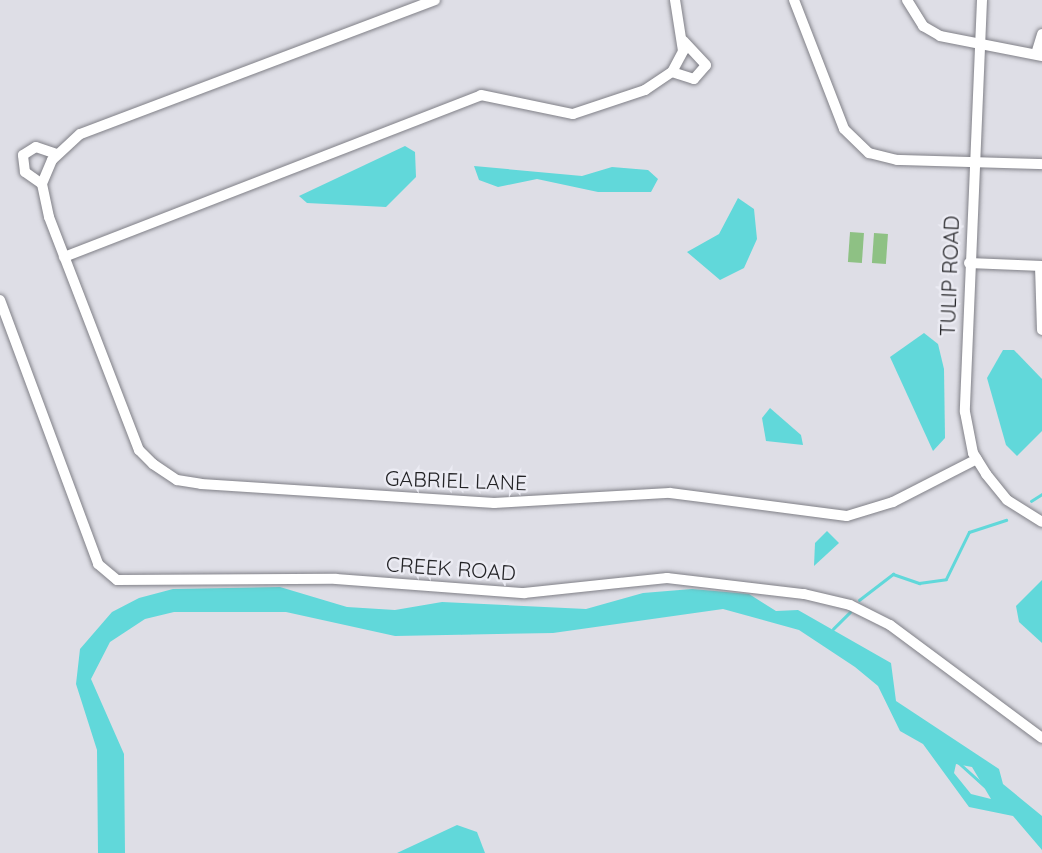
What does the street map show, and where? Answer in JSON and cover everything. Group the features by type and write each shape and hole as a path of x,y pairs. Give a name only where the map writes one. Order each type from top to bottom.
{"street":[{"path":"42,184 56,154 80,135 435,0"},
{"path":"672,72 694,79 706,65 684,41 675,0"},
{"path":"794,0 844,129 855,143 885,159 1042,164"},
{"path":"907,0 930,30 976,44 1039,55 1042,34"},
{"name":"TULIP ROAD","path":"982,0 976,44 965,412 977,459 1007,500 1042,522"},
{"path":"64,257 481,95 573,114 645,90 672,72 684,41"},
{"name":"GABRIEL LANE","path":"56,154 36,147 23,155 25,172 42,184 64,257 139,450 177,480 494,503 670,493 847,516 893,502 977,459"},
{"path":"968,263 1041,266 1042,330"},
{"name":"CREEK ROAD","path":"0,300 98,564 117,580 336,579 524,593 667,578 804,594 850,605 890,625 1042,738"}],"green space":[{"path":"850,232 864,233 862,263 848,262"},
{"path":"874,233 888,234 886,264 872,263"}],"water":[{"path":"405,146 415,152 416,177 386,207 307,203 299,196"},
{"path":"474,166 582,176 612,167 648,170 658,179 651,192 598,192 537,179 498,187 479,180"},
{"path":"738,198 754,209 757,239 744,268 720,280 687,252 719,234"},
{"path":"924,333 938,344 944,369 945,438 933,451 890,357"},
{"path":"1003,350 1014,350 1042,379 1042,431 1017,456 1006,445 987,378"},
{"path":"770,408 801,435 803,445 766,441 762,418"},
{"path":"827,531 839,543 814,566 815,543"},
{"path":"1042,580 1042,643 1019,622 1016,606"},
{"path":"280,587 347,607 395,610 442,602 586,609 643,593 692,589 749,594 776,611 798,610 891,663 896,701 999,769 1003,784 1042,816 1042,850 1013,816 969,807 923,744 900,731 878,686 855,667 799,630 723,609 553,633 395,636 286,612 174,612 145,619 110,642 91,679 124,754 125,853 98,853 97,750 76,684 80,649 112,612 139,598 173,589","holes":["956,764 972,767 991,799 971,794 954,773"]},
{"path":"457,825 477,832 485,853 397,853"}],"waterway":[{"path":"1031,501 1042,494"},
{"path":"859,600 893,574 919,583 946,579 969,532 1006,520"},
{"path":"833,629 850,612"},
{"path":"958,762 985,786"}]}
